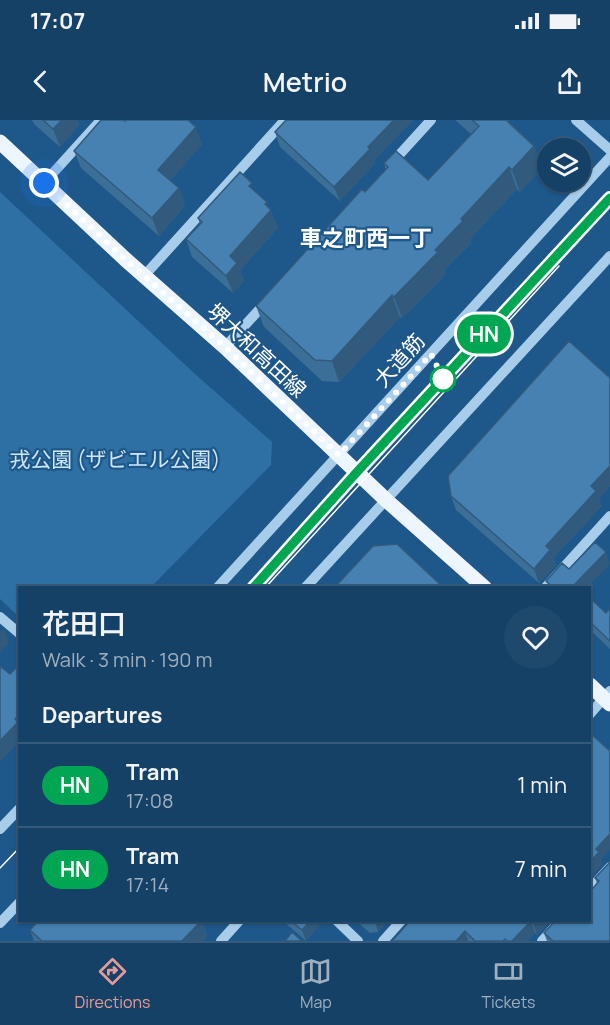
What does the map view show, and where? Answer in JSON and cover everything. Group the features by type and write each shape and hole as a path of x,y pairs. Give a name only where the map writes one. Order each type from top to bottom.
{"main road":[{"name":"堺大和高田線","path":"0,142 144,276 225,347 385,499 483,586"},
{"path":"591,686 608,698"}],"street":[{"path":"44,183 100,120"},
{"path":"144,276 285,120"},
{"path":"385,171 431,120"},
{"path":"576,120 610,150"},
{"name":"大道筋","path":"219,586 610,157"},
{"path":"307,586 610,256"},
{"path":"225,347 275,291"},
{"path":"546,586 610,516"},
{"path":"0,617 18,632"},
{"path":"591,713 608,698"},
{"path":"0,829 18,810"},
{"path":"591,888 610,867"},
{"path":"0,923 18,904"},
{"path":"221,941 238,922"},
{"path":"338,922 358,941"},
{"path":"383,941 400,922"},
{"path":"542,941 559,922"}],"green space":[{"name":"戎公園 (ザビエル公園)","path":"0,192 195,374 272,442 271,465 152,586 18,586 18,616 0,599"}],"building":[{"path":"43,120 62,120 53,129"},
{"path":"101,120 188,120 196,127 158,170 179,188 152,218 74,151"},
{"path":"286,120 394,120 334,187 275,132"},
{"path":"472,120 506,120 534,146 512,170 509,167 435,250 438,252 394,297 392,295 332,361 315,360 256,306 362,189 365,192 388,167 384,163 396,151 428,180 479,126"},
{"path":"240,172 252,183 249,186 267,202 265,204 271,210 230,256 237,263 226,276 186,239 202,222 198,218"},
{"path":"569,341 610,378 610,466 591,486 596,491 546,546 550,550 534,569 451,496 448,476"},
{"path":"595,542 606,552 575,584 577,586 551,586 546,581 562,563 569,569"},
{"path":"397,544 442,586 336,586 373,546"},
{"path":"591,599 606,613 610,608 610,641 591,623"},
{"path":"0,666 10,674 18,666 18,716 15,719 18,722 0,741"},
{"path":"591,734 610,751 610,834 596,849 599,852 591,861"},
{"path":"610,862 610,941 553,941 544,933 554,922 591,922 591,891 599,881 595,878"},
{"path":"37,922 200,922 182,941 42,941 30,930"},
{"path":"292,922 309,922 302,930"},
{"path":"409,922 530,922 512,941 505,939 503,941 475,941 465,931 456,941 392,941"},
{"path":"292,932 302,941 285,941"}],"tram line":[{"path":"255,586 610,198"},
{"name":"HN","path":"255,586 610,198"},
{"path":"267,586 559,266"},
{"path":"0,868 18,849"}],"district":[{"name":"車之町西一丁","path":"366,238"}],"route":[{"path":"44,183 125,259 225,347 339,455 431,354 443,379"}]}
